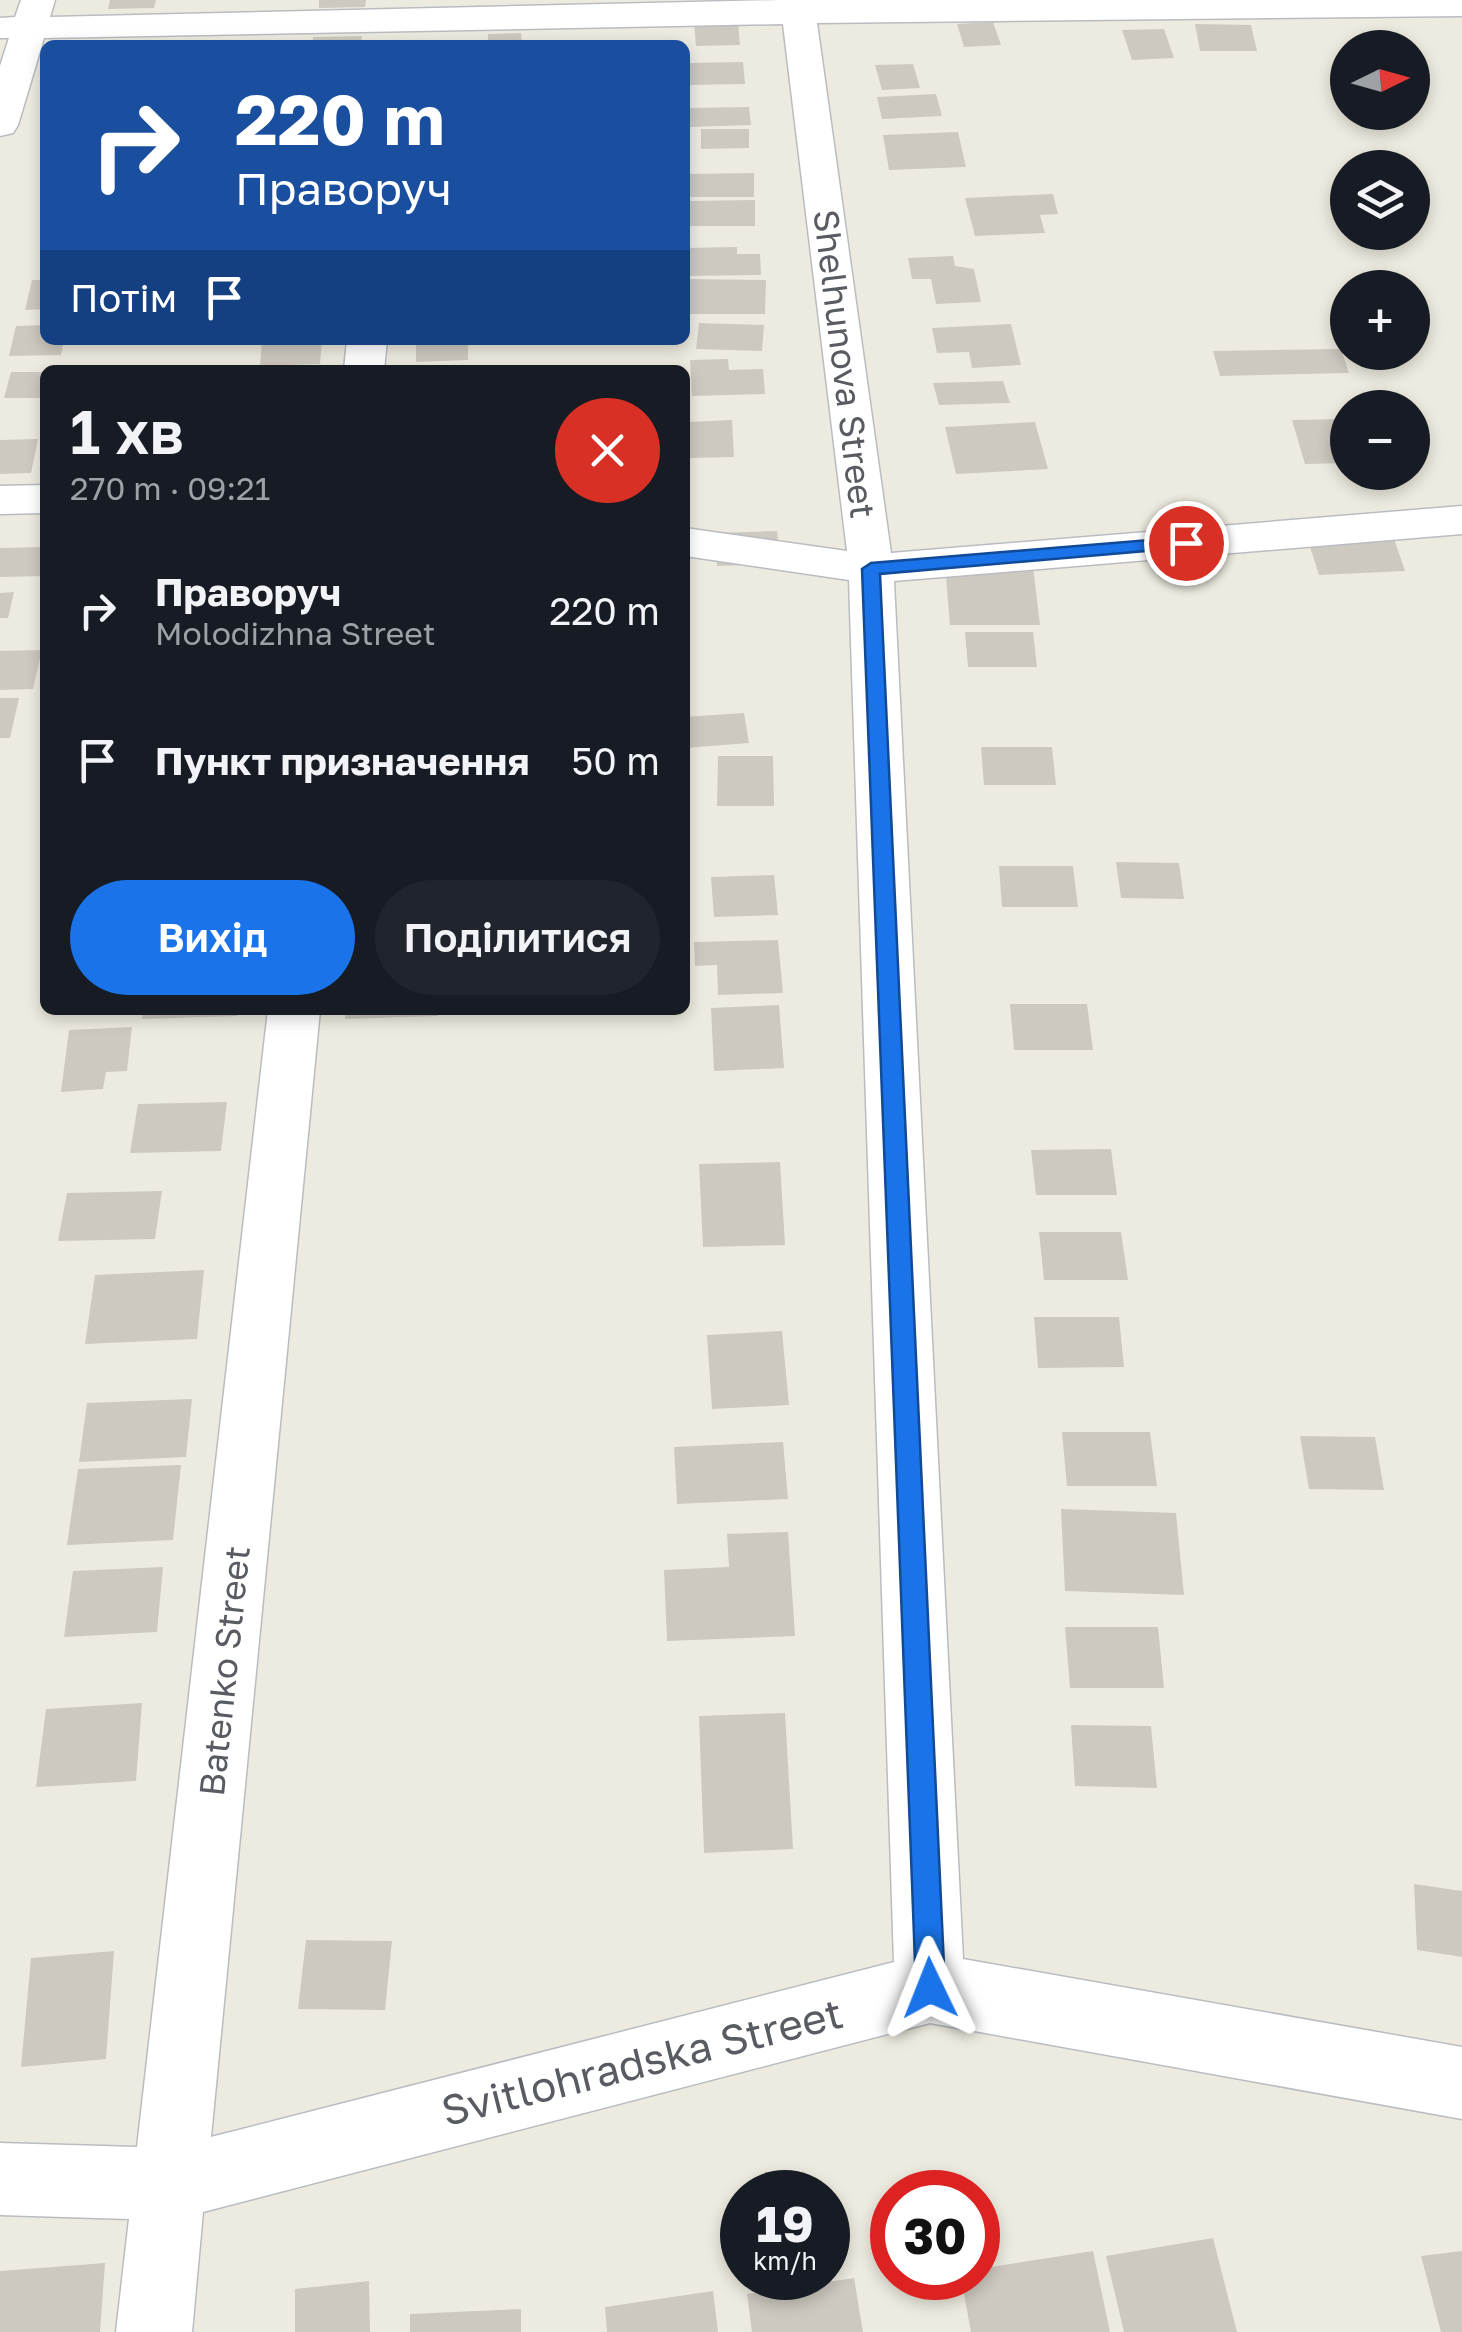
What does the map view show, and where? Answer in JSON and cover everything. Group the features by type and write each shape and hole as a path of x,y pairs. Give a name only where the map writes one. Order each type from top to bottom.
{"street":[{"path":"0,125 23,19 405,22 798,6 1462,6"},
{"name":"Shelhunova Street","path":"798,6 871,569 930,1988"},
{"path":"0,500 40,499"},
{"path":"690,543 871,569 1462,520"},
{"name":"Batenko Street","path":"154,2332 293,1015"},
{"name":"Svitlohradska Street","path":"0,2179 170,2184 930,1988 1462,2083"}],"building":[{"path":"110,0 156,0 154,8 108,9"},
{"path":"319,0 366,0 365,7 319,8"},
{"path":"738,22 740,45 696,46 694,23"},
{"path":"993,22 1001,45 964,47 957,24"},
{"path":"1195,24 1251,25 1257,51 1200,51"},
{"path":"1164,29 1174,58 1132,60 1122,30"},
{"path":"521,33 522,40 488,40 488,34"},
{"path":"362,36 362,40 313,40"},
{"path":"743,62 745,84 690,85 690,63"},
{"path":"913,64 920,88 882,90 875,65"},
{"path":"936,94 942,116 882,119 877,97"},
{"path":"749,107 751,125 690,127 690,108"},
{"path":"701,129 749,129 749,148 701,149"},
{"path":"958,132 966,167 889,170 883,135"},
{"path":"754,173 754,197 690,197 690,174"},
{"path":"1053,194 1058,214 1040,215 1045,233 975,236 965,198"},
{"path":"755,200 755,226 690,226 690,201"},
{"path":"737,247 737,254 760,254 761,275 690,276 690,248"},
{"path":"953,256 955,266 974,269 981,302 936,304 931,279 912,279 908,258"},
{"path":"690,279 766,280 765,314 690,314"},
{"path":"32,280 40,280 40,309 25,310"},
{"path":"699,323 764,325 762,351 696,349"},
{"path":"1011,324 1021,365 972,368 969,352 937,353 932,328"},
{"path":"40,325 40,345 63,345 61,355 9,356 16,326"},
{"path":"262,345 322,345 320,364 260,365"},
{"path":"416,345 468,345 468,360 416,362"},
{"path":"1330,349 1330,370 1349,373 1220,376 1213,351"},
{"path":"728,359 729,370 763,369 765,394 692,396 690,360"},
{"path":"11,372 40,372 40,398 4,398"},
{"path":"1003,381 1010,403 939,405 933,383"},
{"path":"1330,419 1330,463 1305,464 1292,420"},
{"path":"732,420 734,457 690,458 690,422"},
{"path":"1035,422 1048,469 956,474 945,427"},
{"path":"38,439 31,473 0,474 0,440"},
{"path":"1391,530 1405,571 1319,575 1306,534"},
{"path":"777,531 780,564 717,566 715,533"},
{"path":"40,547 40,576 0,577 0,548"},
{"path":"945,565 1033,566 1040,625 950,625"},
{"path":"14,592 8,618 0,618 0,593"},
{"path":"965,632 1033,632 1037,667 968,667"},
{"path":"40,650 33,689 0,690 0,651"},
{"path":"0,698 19,698 10,738 0,738"},
{"path":"744,713 749,743 690,748 690,717"},
{"path":"981,747 1052,747 1056,785 984,785"},
{"path":"718,756 773,756 774,806 717,806"},
{"path":"1116,862 1179,863 1184,899 1121,898"},
{"path":"999,866 1073,866 1078,907 1002,907"},
{"path":"774,875 778,915 714,917 711,877"},
{"path":"778,940 783,993 718,995 717,965 695,966 694,942"},
{"path":"1010,1004 1087,1004 1093,1050 1014,1050"},
{"path":"779,1005 784,1068 714,1071 711,1008"},
{"path":"143,1015 237,1015 237,1016 142,1019"},
{"path":"345,1015 438,1015 438,1016 345,1019"},
{"path":"132,1027 127,1071 106,1072 103,1089 61,1092 69,1030"},
{"path":"227,1102 221,1151 130,1153 138,1104"},
{"path":"1111,1149 1117,1195 1036,1195 1031,1150"},
{"path":"780,1162 785,1245 703,1247 699,1164"},
{"path":"162,1191 155,1239 58,1241 67,1193"},
{"path":"1039,1232 1121,1232 1128,1280 1044,1280"},
{"path":"204,1270 197,1339 85,1344 95,1275"},
{"path":"1034,1317 1119,1317 1124,1367 1038,1368"},
{"path":"782,1331 789,1405 712,1409 707,1335"},
{"path":"192,1399 186,1457 79,1462 87,1403"},
{"path":"1062,1432 1150,1432 1157,1486 1067,1486"},
{"path":"1300,1436 1375,1437 1384,1490 1309,1489"},
{"path":"783,1442 788,1499 677,1504 674,1447"},
{"path":"181,1465 173,1540 67,1545 78,1469"},
{"path":"1061,1509 1176,1513 1184,1595 1065,1591"},
{"path":"788,1532 795,1636 667,1641 664,1570 729,1567 727,1534"},
{"path":"163,1567 157,1632 64,1637 73,1571"},
{"path":"1065,1627 1158,1627 1164,1688 1070,1688"},
{"path":"142,1703 136,1781 36,1787 46,1709"},
{"path":"785,1713 793,1849 704,1853 699,1716"},
{"path":"1071,1725 1151,1726 1157,1788 1075,1786"},
{"path":"1414,1884 1462,1891 1462,1957 1417,1950"},
{"path":"306,1940 392,1941 385,2010 298,2009"},
{"path":"114,1951 106,2059 21,2067 31,1958"},
{"path":"1213,2238 1237,2332 1124,2332 1106,2256"},
{"path":"1093,2251 1110,2332 971,2332 965,2300 1000,2300 1000,2266"},
{"path":"1462,2251 1462,2332 1441,2332 1421,2256"},
{"path":"105,2263 100,2332 0,2332 0,2271"},
{"path":"854,2278 863,2332 752,2332 748,2300 850,2300 850,2279"},
{"path":"369,2281 370,2332 295,2332 295,2289"},
{"path":"713,2291 718,2332 607,2332 605,2307"},
{"path":"521,2309 521,2332 410,2332 410,2314"}],"route":[{"path":"930,1988 871,569 1186,543"}]}
